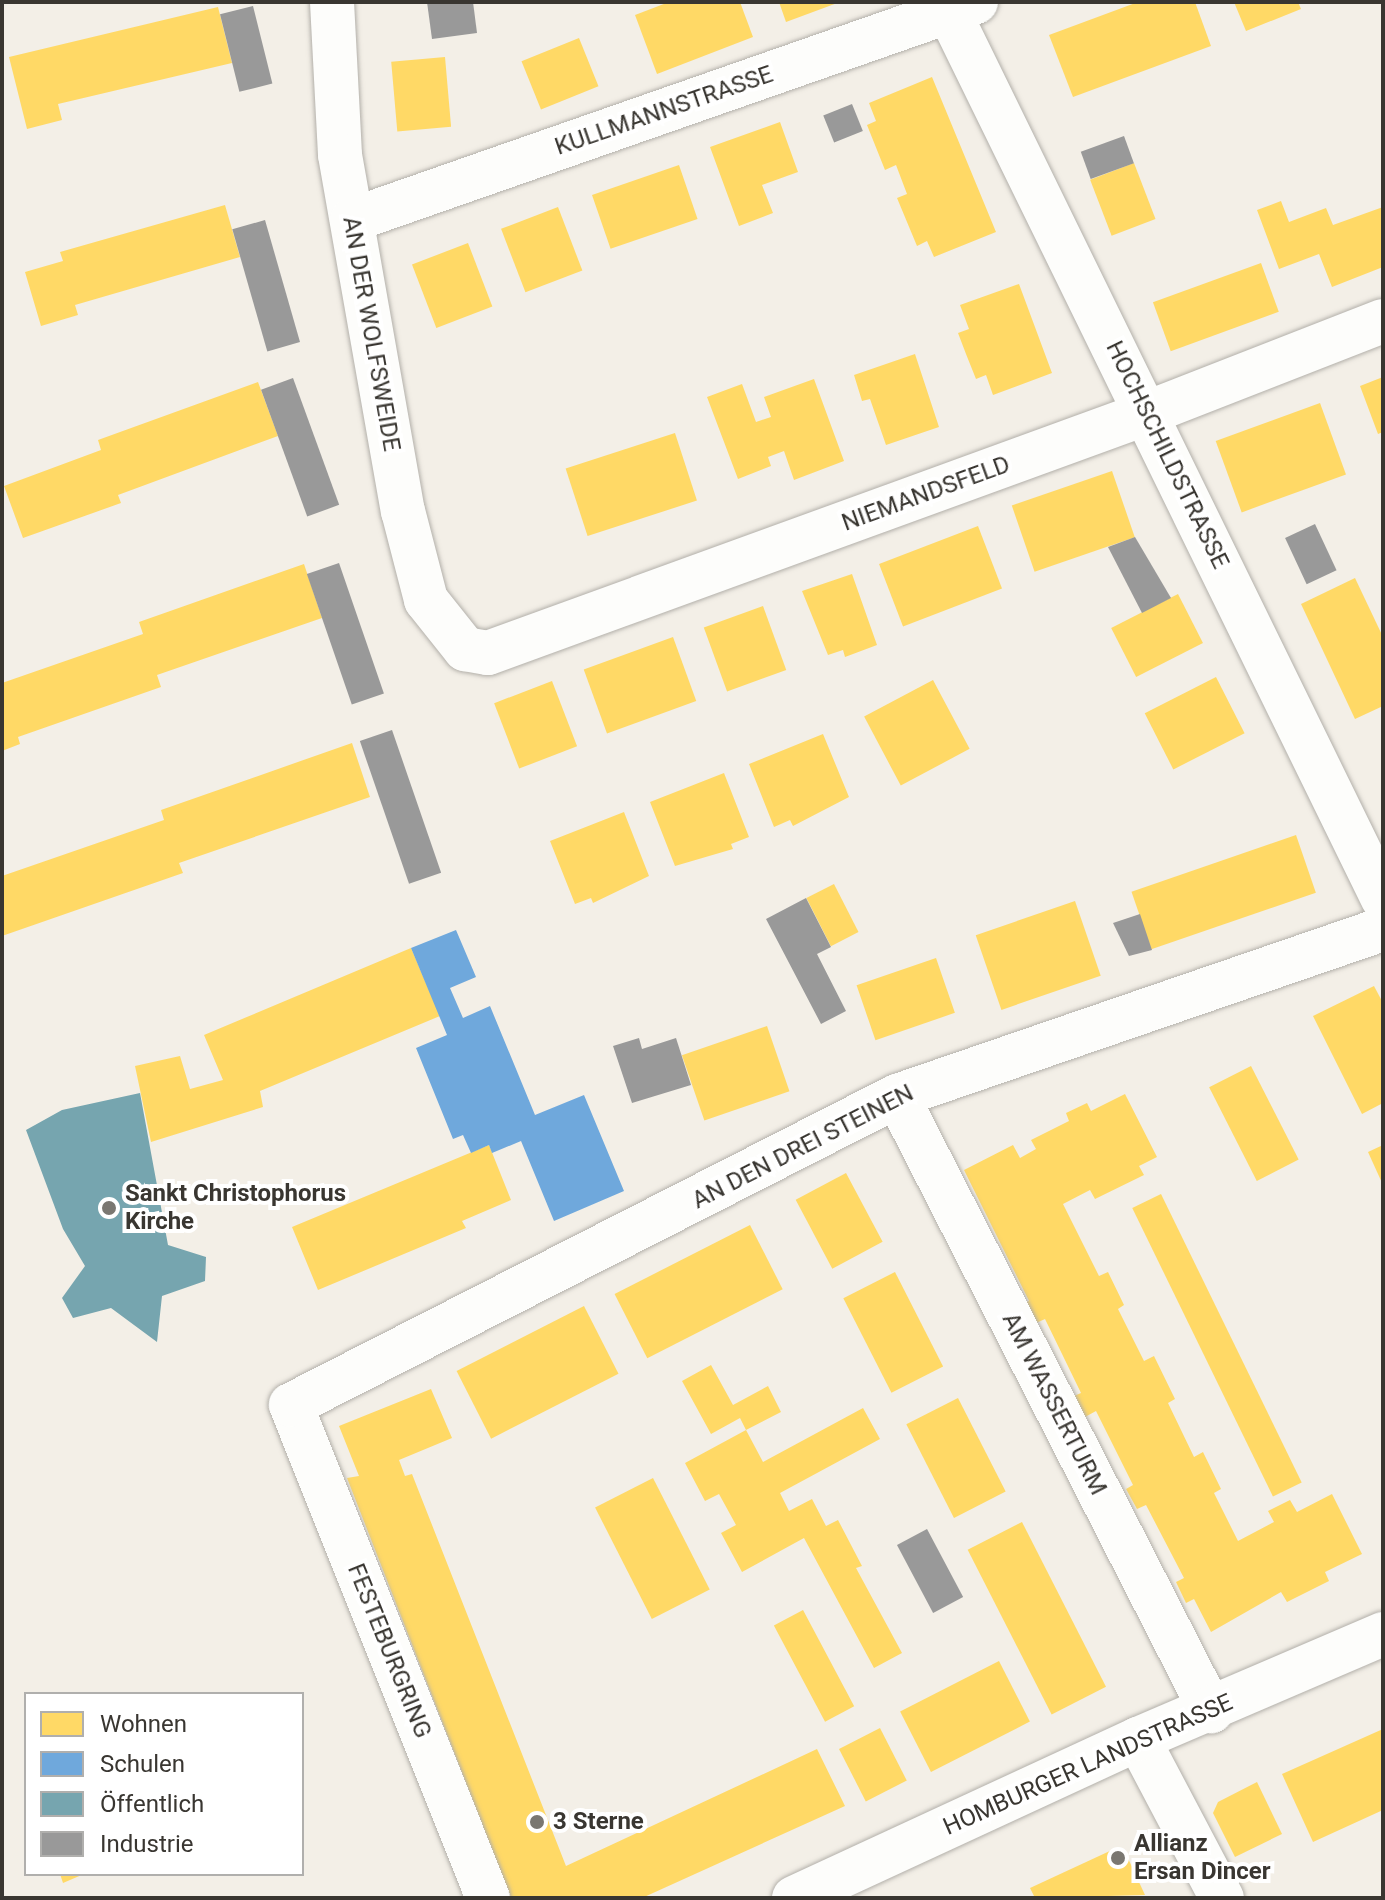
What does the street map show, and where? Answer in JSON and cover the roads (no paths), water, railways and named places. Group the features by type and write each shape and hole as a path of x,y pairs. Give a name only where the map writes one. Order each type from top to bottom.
{"street":[{"name":"AN DER WOLFSWEIDE","path":"332,2 340,155 403,511 426,600 465,649"},
{"name":"KULLMANNSTRASSE","path":"352,220 963,7"},
{"name":"HOCHSCHILDSTRASSE","path":"963,7 1147,413 1383,899"},
{"name":"NIEMANDSFELD","path":"465,649 488,653 1147,413 1383,321"},
{"name":"AN DEN DREI STEINEN","path":"291,1405 897,1096 1383,929"},
{"name":"AM WASSERTURM","path":"897,1096 1211,1711"},
{"name":"FESTEBURGRING","path":"291,1405 488,1898"},
{"name":"HOMBURGER LANDSTRASSE","path":"794,1898 1138,1739 1211,1711 1383,1634"},
{"path":"1138,1739 1222,1898"}],"place":[{"name":"Sankt Christophorus Kirche","path":"109,1208"},
{"name":"3 Sterne","path":"537,1822"},
{"name":"Allianz Ersan Dincer","path":"1118,1858"}]}
